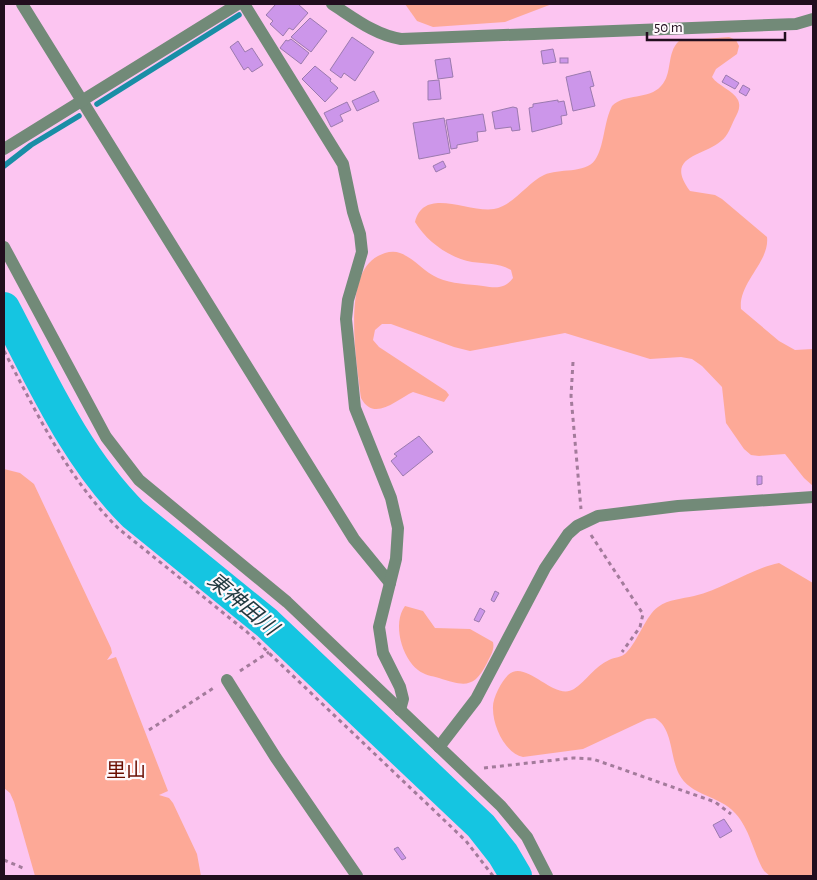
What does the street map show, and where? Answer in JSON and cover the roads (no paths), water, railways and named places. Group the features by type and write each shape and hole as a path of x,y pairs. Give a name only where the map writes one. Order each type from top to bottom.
{"street":[{"path":"22,4 354,539 390,583"},
{"path":"4,150 238,4"},
{"path":"244,4 346,170 353,212 362,243 360,262 348,300 346,319 355,408 396,512 398,543 380,627 380,640 383,654 400,687 403,699 400,710"},
{"path":"332,4 374,31 387,37 401,40 796,24 813,19"},
{"path":"5,253 97,422 127,466 152,492 287,602 464,770 515,821 537,855 547,876"},
{"path":"439,747 476,699 553,556 568,534 582,523 598,516 678,506 813,497"},
{"path":"227,680 276,758 357,876"}],"waterway":[{"path":"97,104 239,15"},
{"path":"4,166 31,145 79,116"},
{"name":"東神田川","path":"4,308 61,416 112,491 133,514 267,623 481,826 503,854 516,876"}],"park label":[{"name":"里山","path":"126,770"}]}
